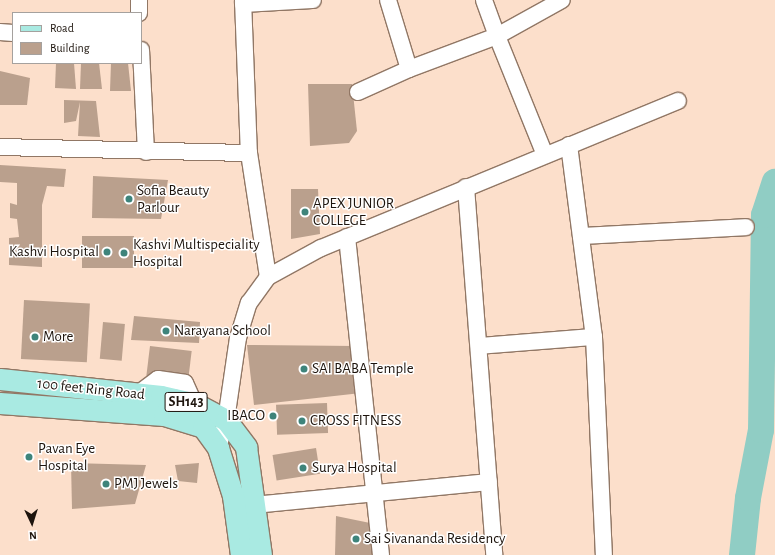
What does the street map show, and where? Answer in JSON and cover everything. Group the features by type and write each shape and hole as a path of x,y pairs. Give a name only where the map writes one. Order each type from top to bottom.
{"main road":[{"name":"100 feet Ring Road","path":"0,379 138,394 194,404 226,420 246,447 261,555"},
{"name":"100 feet Ring Road","path":"0,403 164,415 204,427 218,448 233,496 242,555"}],"street":[{"path":"138,0 139,12"},
{"path":"268,277 249,153 243,2 313,0"},
{"path":"388,0 409,69"},
{"path":"484,0 545,155"},
{"path":"358,92 409,69 497,36 562,0"},
{"path":"0,32 12,33"},
{"path":"142,64 146,152"},
{"path":"218,448 226,420 238,338 249,303 268,277 347,237 678,101"},
{"path":"569,145 594,337 604,555"},
{"path":"0,147 146,152 249,153"},
{"path":"466,187 494,555"},
{"path":"581,236 746,227"},
{"path":"347,237 381,555"},
{"path":"479,346 594,337"},
{"path":"254,505 374,495 489,482"}],"building":[{"path":"56,64 74,64 76,89 55,88"},
{"path":"81,64 99,64 102,89 80,89"},
{"path":"111,64 128,64 131,91 110,91"},
{"path":"0,71 30,78 27,105 0,105"},
{"path":"308,84 352,84 357,131 349,143 310,146"},
{"path":"64,100 96,101 100,137 78,136 80,102 76,121 64,123"},
{"path":"0,165 66,169 64,187 47,186 42,205 42,267 9,265 9,238 19,237 17,219 10,218 10,203 17,205 17,183 0,182"},
{"name":"Sofia Beauty Parlour","path":"93,176 168,180 161,219 92,218"},
{"name":"APEX JUNIOR COLLEGE","path":"291,189 318,189 320,234 291,239"},
{"name":"Kashvi Hospital","path":"82,236 134,236 134,268 82,268"},
{"path":"24,300 90,303 87,362 21,359"},
{"name":"Narayana School","path":"134,316 200,322 199,343 131,340"},
{"path":"103,322 125,324 122,361 100,359"},
{"name":"SAI BABA Temple","path":"247,345 355,346 361,393 254,405"},
{"path":"150,346 192,351 188,381 146,376"},
{"name":"CROSS FITNESS","path":"327,403 328,433 277,435 276,405"},
{"path":"316,448 320,474 277,481 273,455"},
{"name":"PMJ Jewels","path":"71,463 146,465 135,504 72,509"},
{"path":"199,463 197,483 178,481 175,465"},
{"name":"Sai Sivananda Residency","path":"336,516 375,524 378,555 335,555"}],"waterway":[{"path":"742,555 748,498 761,430 764,215 775,182"}],"place":[{"name":"Sofia Beauty Parlour","path":"129,199"},
{"name":"APEX JUNIOR COLLEGE","path":"305,212"},
{"name":"Kashvi Hospital","path":"107,252"},
{"name":"Kashvi Multispeciality Hospital","path":"124,253"},
{"name":"Narayana School","path":"166,331"},
{"name":"More","path":"35,337"},
{"name":"SAI BABA Temple","path":"304,369"},
{"name":"IBACO","path":"273,416"},
{"name":"CROSS FITNESS","path":"302,421"},
{"name":"Pavan Eye Hospital","path":"29,457"},
{"name":"Surya Hospital","path":"303,468"},
{"name":"PMJ Jewels","path":"106,484"},
{"name":"Sai Sivananda Residency","path":"356,539"}]}
